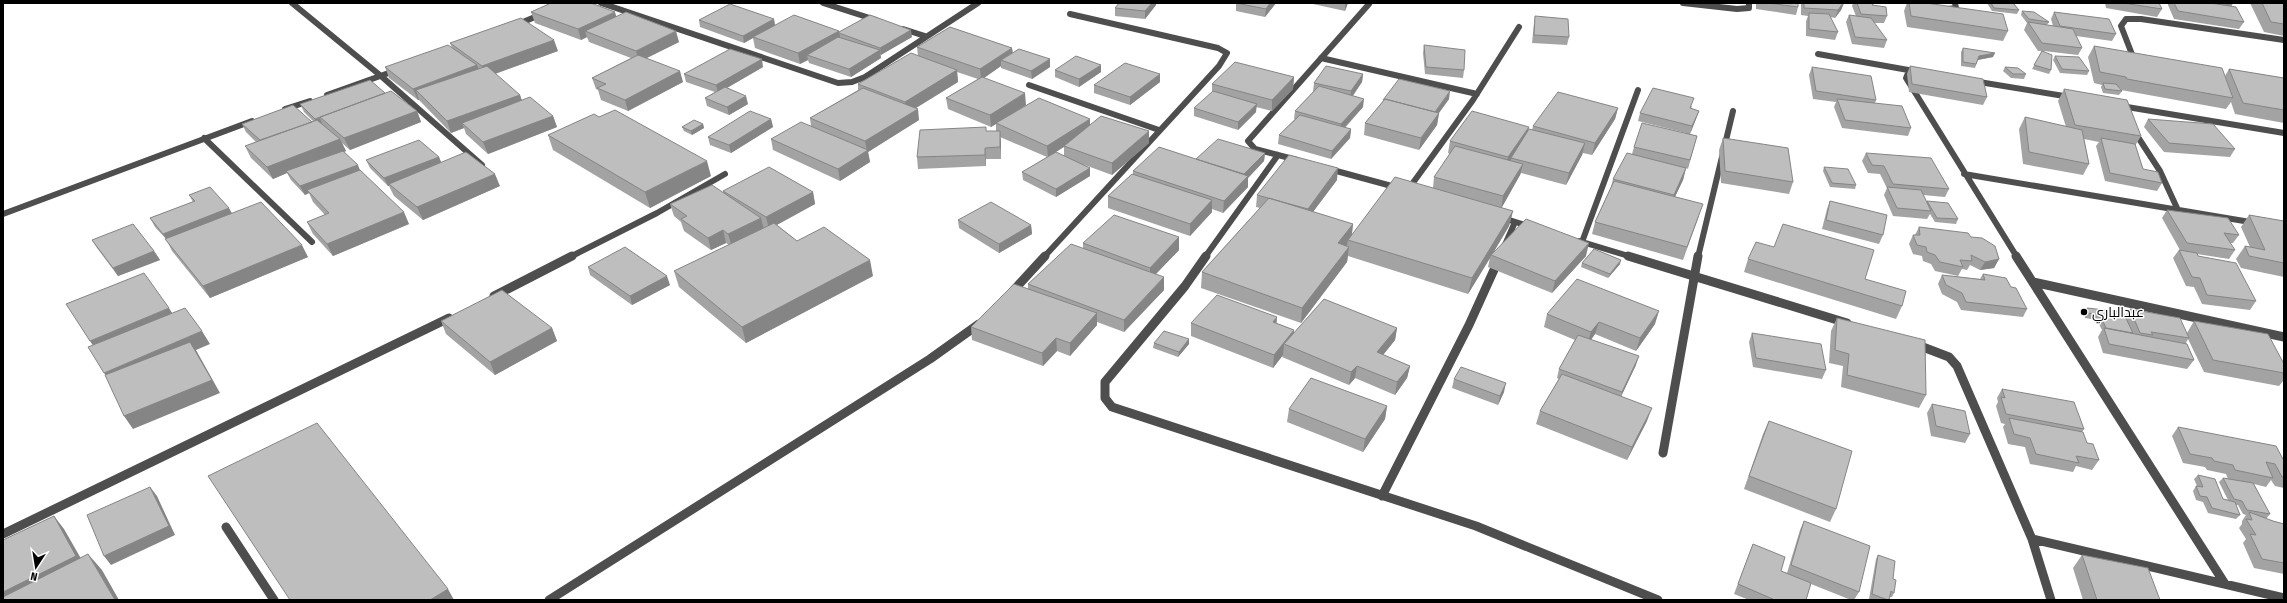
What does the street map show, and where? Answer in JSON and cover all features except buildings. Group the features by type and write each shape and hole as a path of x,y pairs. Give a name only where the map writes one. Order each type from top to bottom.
{"street":[{"path":"292,3 381,76 490,172"},
{"path":"601,3 838,82 852,82 865,77 925,36 978,3"},
{"path":"823,3 881,22"},
{"path":"1683,3 1737,9 1749,8 1749,3"},
{"path":"1941,8 1956,8 1955,3"},
{"path":"1309,163 1255,149 1249,144 1248,141 1369,4"},
{"path":"506,28 547,12"},
{"path":"1006,299 1219,66 1227,53 1218,48 1070,14"},
{"path":"2135,62 2121,26 2126,19 2140,19 2284,40"},
{"path":"896,27 925,36"},
{"path":"1324,168 1410,192 1477,94 1519,27"},
{"path":"1818,54 1926,73 1908,73 1906,78 2032,282 2226,584"},
{"path":"1321,58 1477,94"},
{"path":"322,96 402,68"},
{"path":"1961,79 2077,98"},
{"path":"1029,85 1159,130"},
{"path":"1582,242 1638,90"},
{"path":"278,112 314,99"},
{"path":"2122,108 2284,133"},
{"path":"1663,453 1693,276 1733,111"},
{"path":"3,214 263,117"},
{"path":"2130,120 2136,135 2160,171 2177,208"},
{"path":"204,138 312,242"},
{"path":"1278,155 1185,286 1105,382 1103,396 1108,404 1116,410 1476,526 1658,600"},
{"path":"486,299 658,213 725,174"},
{"path":"1964,174 2177,208 2261,224"},
{"path":"1493,215 1538,229"},
{"path":"1382,496 1469,325 1515,222"},
{"path":"1567,238 1853,325"},
{"path":"2032,282 2284,337"},
{"path":"3,534 343,371 457,314"},
{"path":"549,600 930,360 989,316"},
{"path":"1906,341 1937,350 1949,357 1958,366 2032,540 2052,600"},
{"path":"226,527 274,600"},
{"path":"2032,540 2284,598"}],"place":[{"name":"عبدالباري","path":"2084,312"}]}
